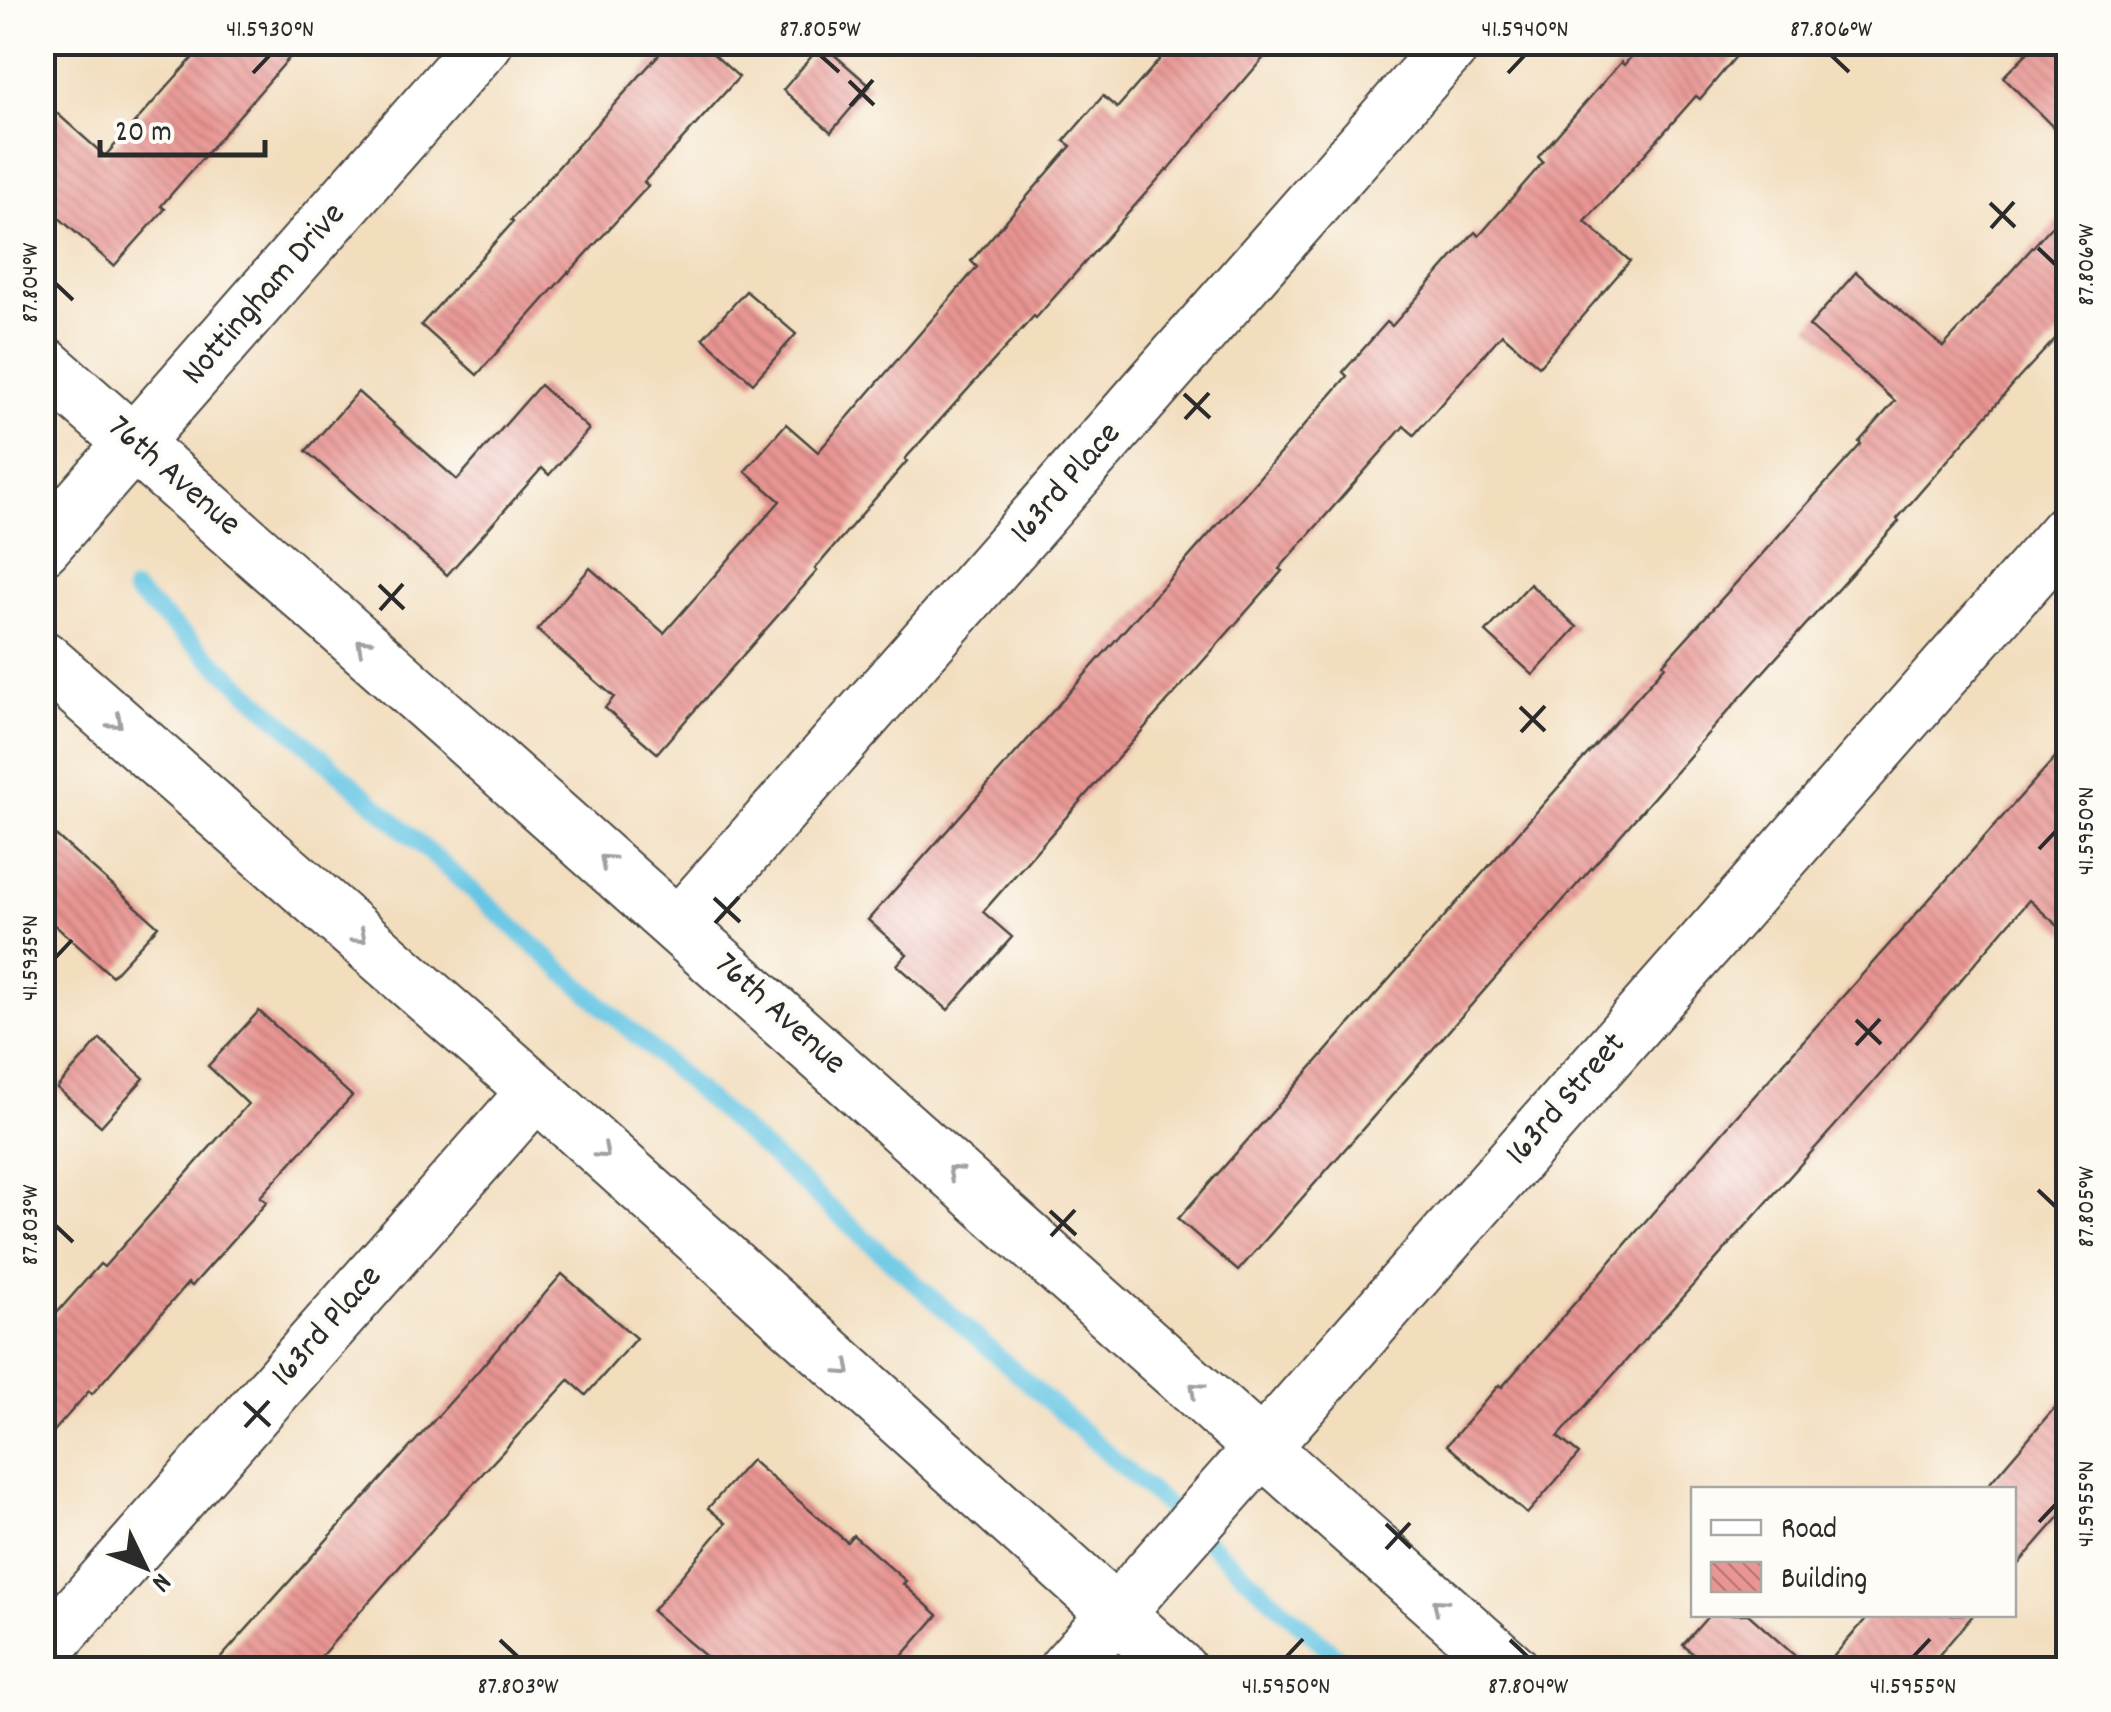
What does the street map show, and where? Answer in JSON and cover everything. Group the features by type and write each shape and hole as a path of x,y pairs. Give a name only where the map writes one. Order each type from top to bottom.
{"street":[{"name":"Nottingham Drive","path":"42,547 486,42"},
{"name":"163rd Place","path":"679,926 1454,42"},
{"name":"76th Avenue","path":"42,363 679,926 1244,1467 1512,1670"},
{"name":"163rd Street","path":"1066,1670 2068,531"},
{"path":"42,658 536,1091 1179,1670"},
{"name":"163rd Place","path":"42,1654 536,1091"}],"building":[{"path":"207,42 303,42 114,266 42,203 42,100 105,156"},
{"path":"670,42 700,42 739,77 644,182 648,186 477,375 421,325"},
{"path":"1175,42 1277,42 1036,318 905,459 817,571 657,753 605,708 614,697 537,630 590,568 664,633 780,501 745,471 786,424 818,452 977,267 971,261 1071,146 1064,141 1103,96 1117,108"},
{"path":"1644,42 1748,42 1585,222 1630,261 1539,366 1502,334 1414,435 1404,426 983,912 1012,937 948,1010 897,965 907,954 868,920 1250,488 1347,376 1343,372 1387,322 1392,326 1475,232 1479,236 1543,162 1538,157 1621,62 1624,65"},
{"path":"2038,42 2068,42 2068,142 2003,77"},
{"path":"822,44 870,86 831,132 783,90"},
{"path":"2068,208 2068,325 1238,1271 1178,1219 1895,401 1809,326 1856,272 1943,347"},
{"path":"746,291 796,334 753,383 703,338"},
{"path":"540,385 589,429 549,475 542,468 447,575 306,451 358,392 457,480"},
{"path":"1530,584 1577,627 1533,675 1486,632"},
{"path":"2068,743 2068,935 2029,900 1872,1084 1558,1437 1579,1454 1527,1514 1447,1445"},
{"path":"42,823 158,926 112,976 42,914"},
{"path":"259,1011 352,1096 260,1197 267,1202 42,1445 42,1330 100,1264 104,1267 248,1104 208,1066"},
{"path":"100,1039 144,1078 101,1126 57,1088"},
{"path":"562,1274 636,1338 586,1395 569,1380 309,1670 210,1670 472,1378"},
{"path":"2068,1392 2068,1507 2016,1567 2016,1487 1987,1487"},
{"path":"751,1460 847,1542 853,1535 938,1615 890,1670 722,1670 652,1611 726,1523 708,1508"},
{"path":"1707,1617 1751,1617 1811,1670 1711,1670 1683,1645"},
{"path":"1867,1617 1971,1617 1926,1670 1822,1670"}],"waterway":[{"path":"134,591 1352,1670"}]}
